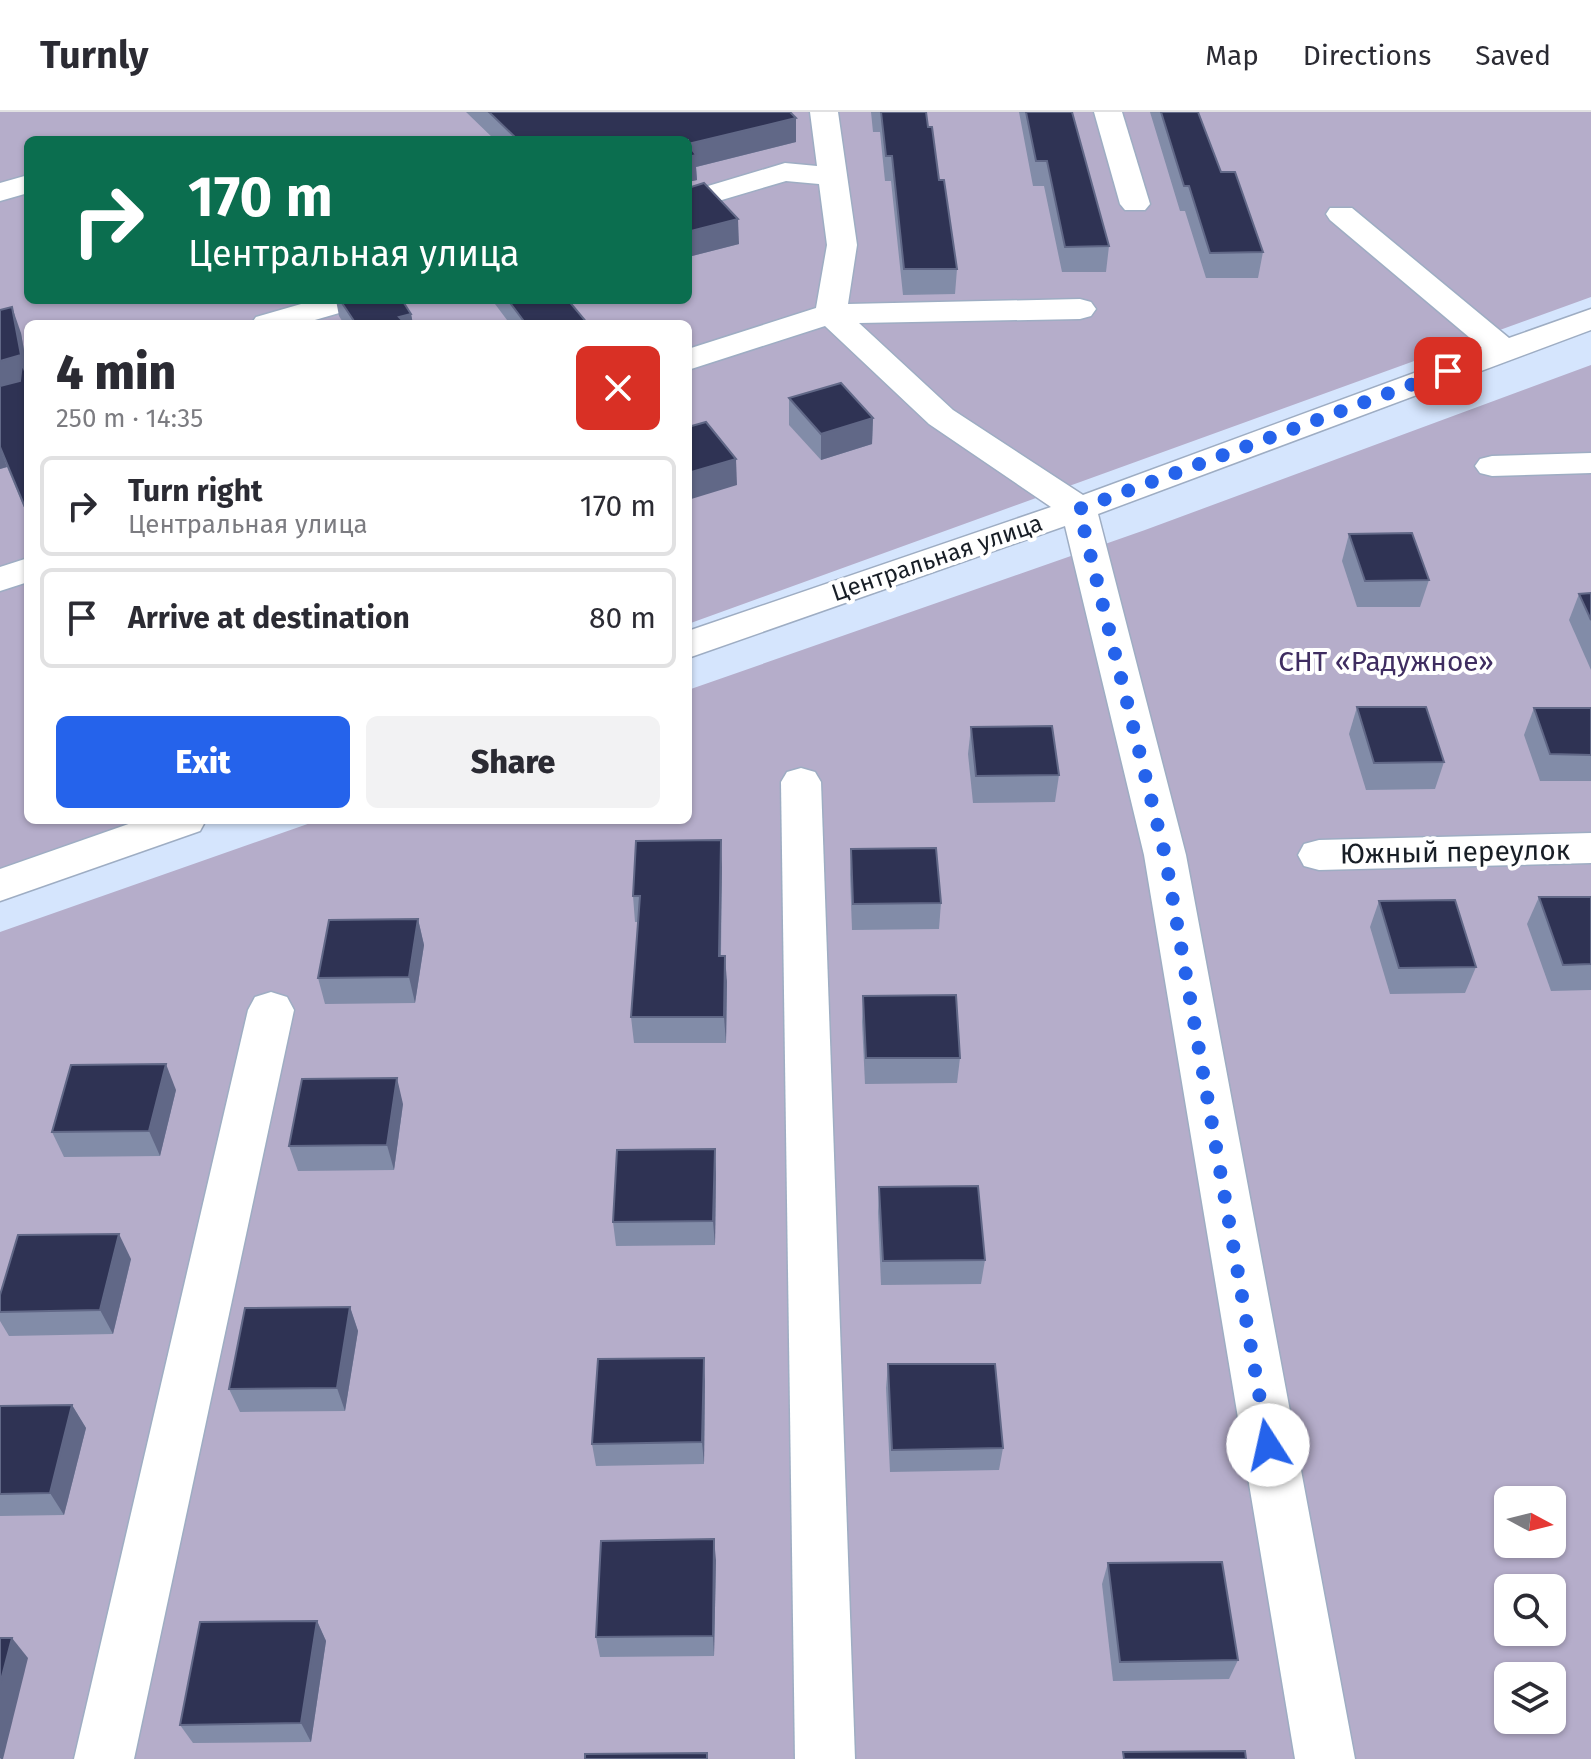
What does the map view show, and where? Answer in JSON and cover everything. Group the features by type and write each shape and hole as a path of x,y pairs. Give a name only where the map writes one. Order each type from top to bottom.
{"street":[{"path":"824,112 842,245 831,314"},
{"path":"1108,112 1135,204"},
{"path":"692,200 785,172 832,176"},
{"path":"0,192 24,185"},
{"path":"1341,214 1504,350"},
{"path":"281,320 335,304"},
{"path":"692,359 831,314 1080,309"},
{"path":"831,314 941,417 1079,509 1165,855 1325,1759"},
{"name":"Центральная улица","path":"692,644 1079,509 1591,319"},
{"path":"1492,466 1591,463"},
{"path":"0,579 24,571"},
{"path":"801,782 825,1759"},
{"path":"0,885 174,824"},
{"name":"Южный переулок","path":"1319,855 1591,848"},
{"path":"104,1759 271,1010"}],"green space":[{"path":"0,112 1591,112 1591,297 692,623 692,320 24,320 24,824 136,824 0,873"},
{"name":"СНТ «Радужное»","path":"1591,365 1591,1759 0,1759 0,932 308,824 692,824 692,689 1145,530"}],"building":[{"path":"489,112 790,112 796,118 692,143 692,136 514,136"},
{"path":"881,112 926,112 928,127 932,127 939,180 944,180 957,269 904,269 892,156 886,156"},
{"path":"1026,112 1072,112 1109,246 1065,247 1047,161 1036,161"},
{"path":"1161,112 1198,112 1221,172 1235,172 1263,252 1210,253 1189,186 1184,186"},
{"path":"704,183 738,219 692,231 692,187"},
{"path":"343,304 405,304 411,314 399,317 402,320 353,320"},
{"path":"511,304 571,304 585,320 523,320"},
{"path":"12,307 21,355 0,361 0,310"},
{"path":"22,364 24,505 0,447 0,386 20,381"},
{"path":"841,383 873,418 821,434 789,398"},
{"path":"706,422 736,459 692,472 692,426"},
{"path":"1412,533 1429,580 1365,581 1349,534"},
{"path":"1591,593 1591,620 1579,594"},
{"path":"1357,707 1426,707 1444,762 1374,763"},
{"path":"1534,708 1591,708 1591,755 1550,754"},
{"path":"1052,726 1059,775 976,776 971,727"},
{"path":"721,840 719,956 725,956 724,1017 631,1017 640,896 633,896 636,841"},
{"path":"936,848 941,903 853,904 851,849"},
{"path":"1539,897 1591,897 1591,964 1563,965"},
{"path":"1455,900 1476,967 1399,968 1379,901"},
{"path":"418,919 409,977 318,978 329,920"},
{"path":"956,995 960,1058 866,1058 863,996"},
{"path":"166,1064 149,1131 52,1132 71,1065"},
{"path":"397,1078 387,1145 289,1146 302,1079"},
{"path":"715,1149 713,1221 613,1222 617,1150"},
{"path":"978,1186 985,1260 883,1261 879,1187"},
{"path":"119,1234 100,1310 0,1312 0,1295 18,1235"},
{"path":"350,1307 337,1388 229,1389 245,1308"},
{"path":"704,1358 702,1442 592,1444 598,1359"},
{"path":"888,1364 995,1364 1003,1448 892,1450"},
{"path":"72,1405 50,1493 0,1494 0,1406"},
{"path":"714,1539 713,1636 596,1637 601,1541"},
{"path":"1222,1562 1238,1660 1120,1662 1108,1563"},
{"path":"317,1621 301,1723 180,1725 200,1622"},
{"path":"0,1638 12,1638 0,1684"},
{"path":"1245,1751 1246,1759 1124,1759 1123,1752"},
{"path":"707,1753 707,1759 585,1759 585,1754"}],"route":[{"path":"1268,1445 1165,855 1079,509 1448,371"}]}
